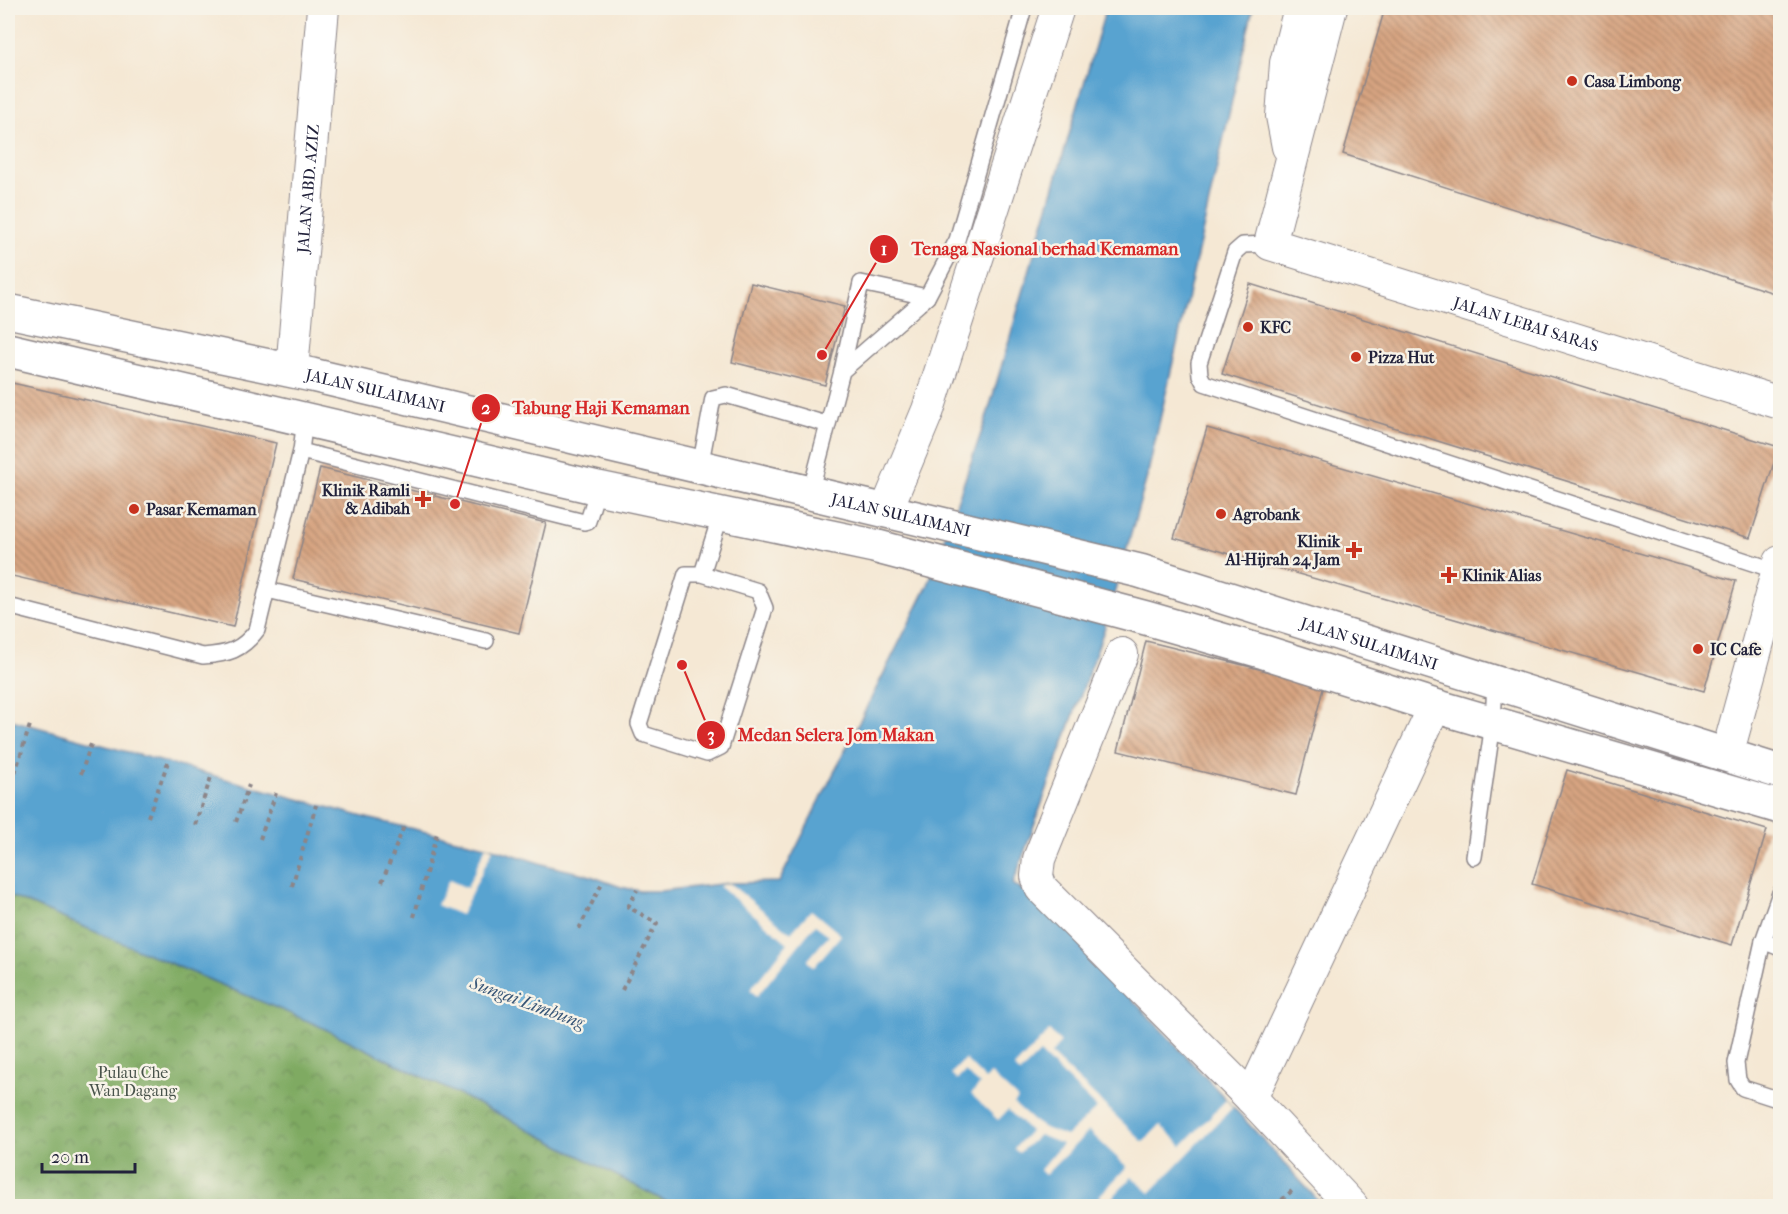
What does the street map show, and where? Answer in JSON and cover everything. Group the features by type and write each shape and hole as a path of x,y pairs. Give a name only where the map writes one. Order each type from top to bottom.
{"main road":[{"name":"JALAN SULAIMANI","path":"8,311 292,370 1140,571 1780,772"},
{"path":"8,350 594,487 874,546 1264,652 1435,706 1780,807"},
{"path":"404,442 499,418"},
{"path":"538,429 594,487"},
{"path":"1264,652 1342,634"},
{"path":"1390,649 1435,706"}],"street":[{"name":"JALAN ABD. AZIZ","path":"292,370 324,8"},
{"path":"890,512 928,410 1058,8"},
{"path":"1291,162 1282,117 1286,63 1300,8"},
{"path":"1270,244 1331,8"},
{"name":"JALAN LEBAI SARAS","path":"1270,244 1780,403"},
{"path":"1727,755 1780,568"},
{"path":"1122,654 1039,859 1037,876 1041,888 1251,1098 1352,1206"},
{"path":"1251,1098 1435,706"}],"lane":[{"path":"842,371 927,297 957,240 1024,8"},
{"path":"1270,244 1243,245 1235,252 1199,363 1200,375 1204,383 1780,568"},
{"path":"810,493 826,424 842,371 861,283 927,297"},
{"path":"700,467 713,398 726,395 826,424"},
{"path":"8,606 203,656 225,654 246,644 257,630 301,451 305,419"},
{"path":"301,451 584,522 588,521 594,487"},
{"path":"702,574 721,514"},
{"path":"686,574 702,574 758,591 765,608 721,747 707,754 643,734 639,724 686,574"},
{"path":"267,591 486,641"},
{"path":"1474,857 1493,723 1495,682"},
{"path":"1780,893 1763,941 1736,1063 1738,1080 1743,1088 1780,1100"},
{"path":"1763,941 1780,948"}],"path":[{"path":"15,773 30,725"},
{"path":"81,774 92,741"},
{"path":"148,818 168,762"},
{"path":"195,825 212,774"},
{"path":"237,822 249,785"},
{"path":"260,839 276,793"},
{"path":"292,886 316,805"},
{"path":"382,882 404,826"},
{"path":"414,917 437,833"},
{"path":"579,929 603,881"},
{"path":"622,990 657,923 628,907 637,890"},
{"path":"1275,1206 1301,1182"}],"green space":[{"name":"Pulau Che Wan Dagang","path":"8,895 315,1024 679,1206 8,1206"}],"water":[{"name":"Sungai Limbung","path":"1106,8 1253,8 1147,477 1104,630 1013,884 1061,922 1323,1206 679,1206 315,1024 8,895 8,719 367,818 486,846 549,866 585,874 621,887 640,891 660,891 729,883 779,882 928,585 986,419"}],"pier":[{"path":"486,846 493,849 461,915 437,905 449,880 467,888"},
{"path":"729,883 791,933 811,910 841,935 814,967 807,961 829,935 815,925 757,996 750,990 788,943 719,886"},
{"path":"1049,1031 1061,1042 1051,1054 1143,1142 1160,1125 1182,1146 1226,1100 1233,1107 1150,1193 1132,1177 1107,1203 1099,1196 1127,1167 1089,1131 1045,1175 1040,1170 1062,1144 1039,1135 1019,1153 1014,1149 1030,1131 1008,1110 998,1120 971,1094 980,1085 965,1072 957,1080 951,1074 965,1059 985,1079 991,1074 1018,1099 1014,1104 1033,1121 1066,1136 1097,1108 1040,1053 1020,1073 1014,1068"}],"building":[{"name":"Casa Limbong","path":"1385,8 1780,8 1780,295 1343,154"},
{"path":"751,283 845,306 825,385 732,362"},
{"path":"1250,284 1779,447 1750,538 1222,374"},
{"name":"Pasar Kemaman","path":"8,382 276,443 233,627 8,575"},
{"path":"1207,428 1736,581 1704,691 1174,538"},
{"path":"320,468 546,523 519,633 293,579"},
{"path":"1146,641 1324,685 1296,795 1118,751"},
{"path":"1567,770 1767,830 1732,945 1532,884"}],"place":[{"name":"Casa Limbong","path":"1572,81"},
{"name":"KFC","path":"1248,327"},
{"name":"Tenaga Nasional berhad Kemaman","path":"822,355"},
{"name":"Pizza Hut","path":"1356,357"},
{"name":"Klinik Ramli & Adibah","path":"423,499"},
{"name":"Tabung Haji Kemaman","path":"455,504"},
{"name":"Pasar Kemaman","path":"134,509"},
{"name":"Agrobank","path":"1221,514"},
{"name":"Klinik Al-Hijrah 24 Jam","path":"1354,550"},
{"name":"Klinik Alias","path":"1449,575"},
{"name":"IC Cafe","path":"1698,649"},
{"name":"Medan Selera Jom Makan","path":"682,665"}]}
